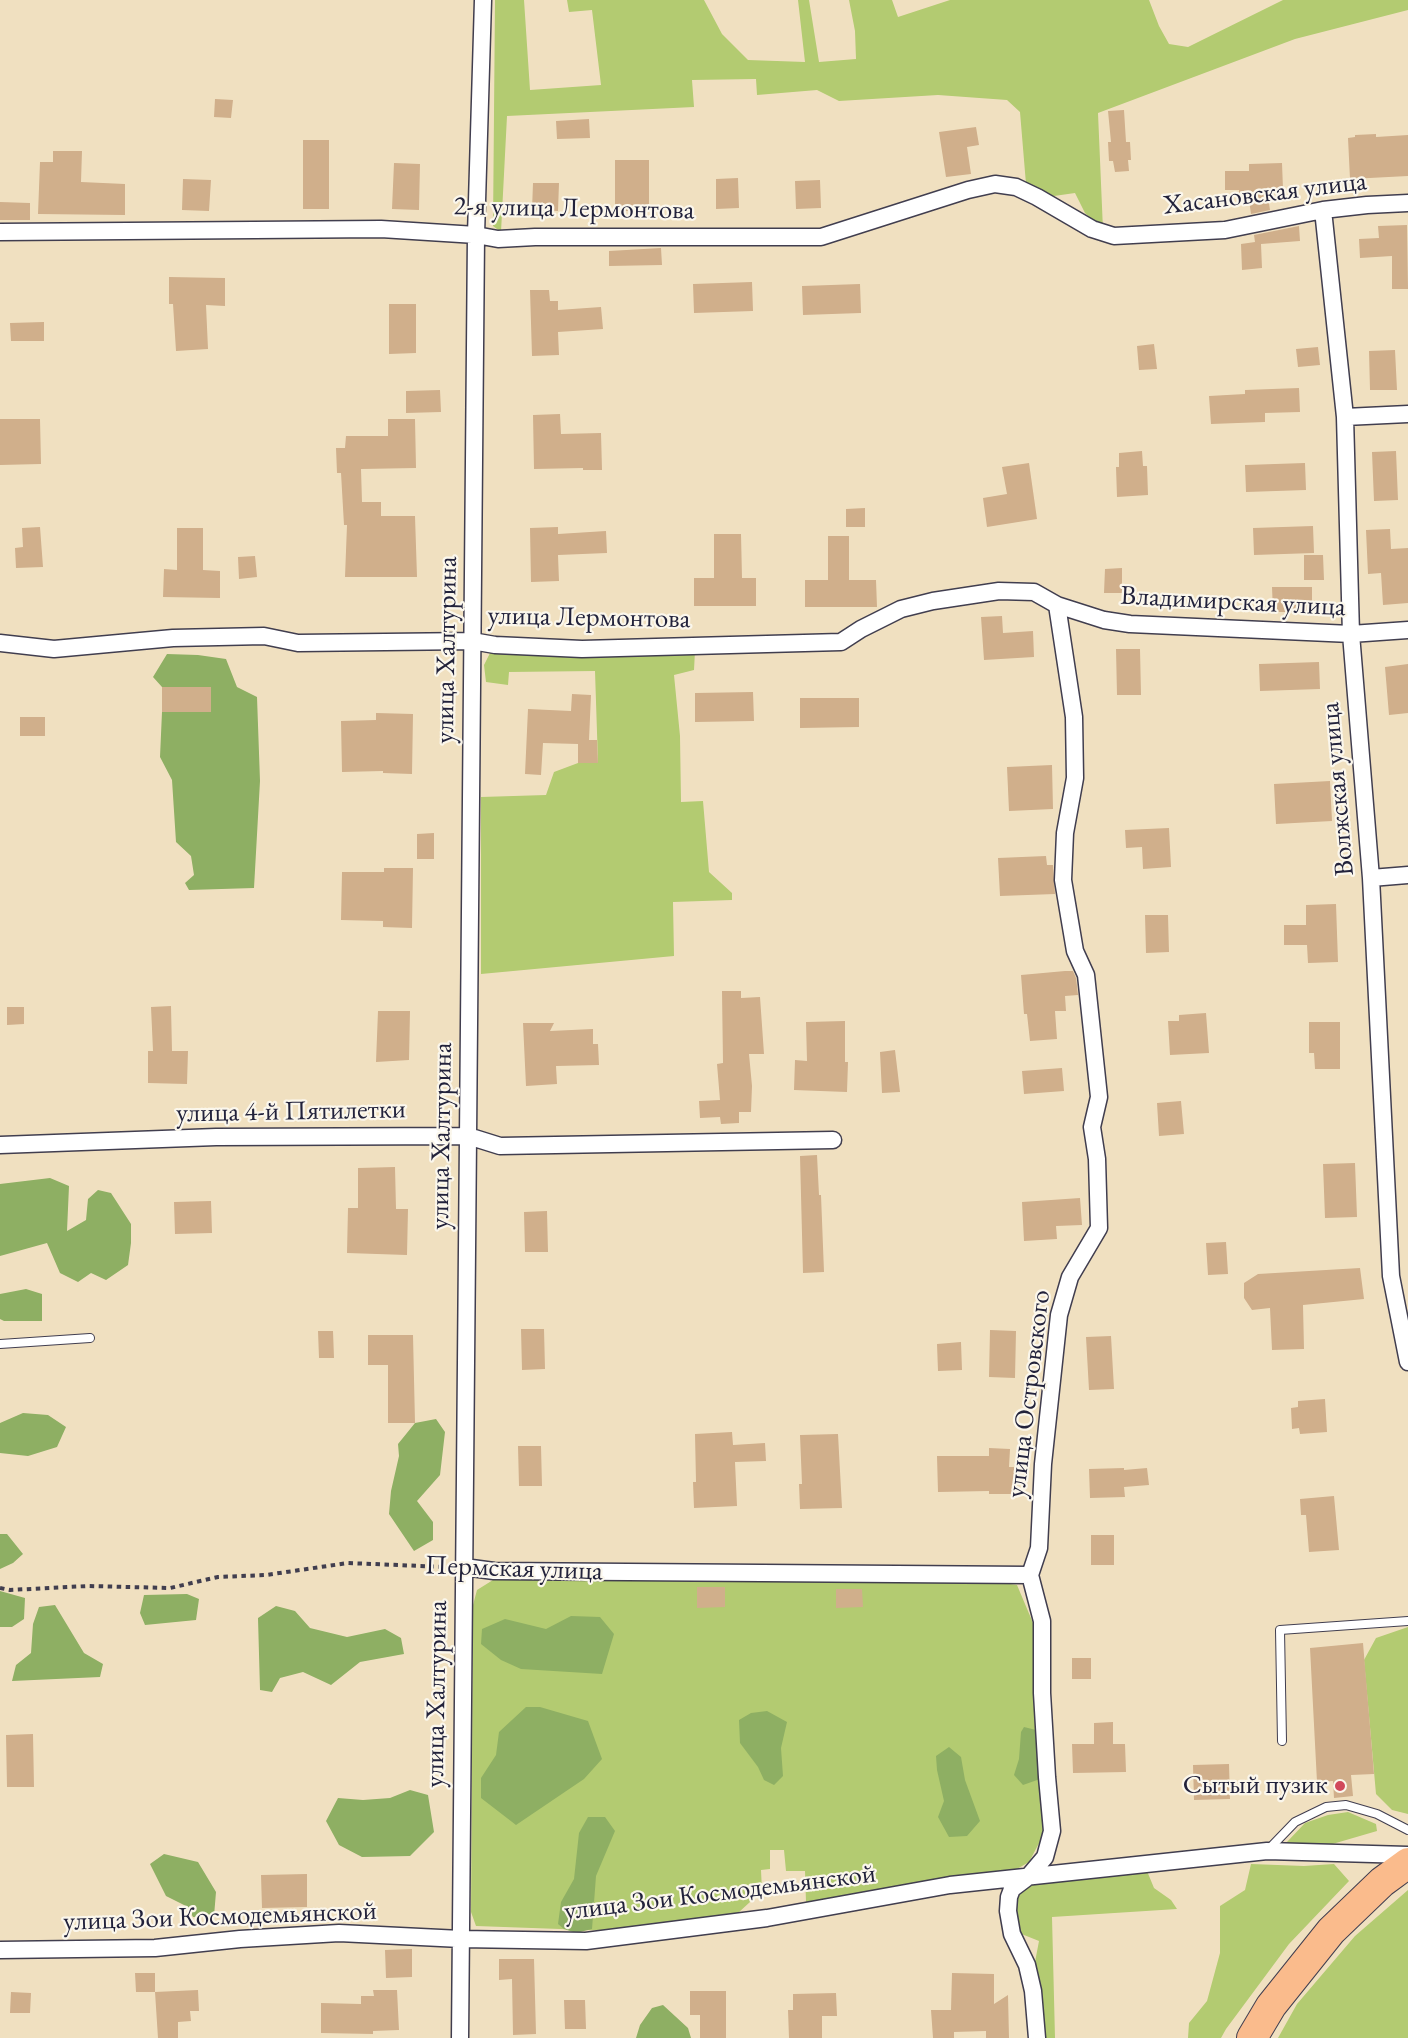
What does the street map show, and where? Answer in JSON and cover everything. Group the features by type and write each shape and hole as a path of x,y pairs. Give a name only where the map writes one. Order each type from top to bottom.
{"highway":[{"path":"1252,2038 1271,2006 1331,1931 1382,1882 1408,1863"}],"street":[{"name":"улица Халтурина","path":"460,2038 476,235 483,0"},
{"name":"2-я улица Лермонтова","path":"0,232 381,229 476,235 498,239 821,237 968,190 995,184 1016,187 1062,210"},
{"name":"Хасановская улица","path":"1062,210 1092,229 1114,236 1225,230 1323,210 1408,203"},
{"name":"Волжская улица","path":"1323,210 1345,417 1351,634 1371,878 1391,1276 1408,1362"},
{"path":"1345,417 1408,414"},
{"name":"улица Лермонтова","path":"0,643 54,649 173,638 264,636 298,643 472,641 495,645 582,649 841,642 901,609 933,601 999,591 1034,592 1057,605"},
{"name":"Владимирская улица","path":"1057,605 1104,620 1130,624 1351,634 1408,630"},
{"name":"улица Островского","path":"1030,1575 1039,1548 1043,1464 1059,1315 1070,1277 1099,1228 1097,1159 1092,1127 1099,1096 1088,986 1076,951 1063,880 1065,833 1075,778 1074,717 1057,605"},
{"path":"1371,878 1408,875"},
{"name":"улица 4-й Пятилетки","path":"0,1145 216,1137 468,1136 500,1146 833,1140"},
{"name":"Пермская улица","path":"464,1567 494,1571 1030,1575"},
{"path":"1030,1575 1042,1621 1043,1703 1052,1831 1045,1857 1028,1877 1012,1889 1008,1911 1012,1934 1027,1965 1033,1991 1037,2038"},
{"name":"улица Зои Космодемьянской","path":"0,1950 155,1948 240,1939 339,1933 461,1939 586,1941 767,1918 950,1885 1267,1851 1408,1855"}],"lane":[{"path":"0,1344 90,1338"},
{"path":"1282,1741 1280,1630 1408,1621"},
{"path":"1267,1851 1295,1822 1326,1807 1346,1805 1377,1814 1408,1830"}],"path":[{"name":"Пермская улица","path":"0,1588 10,1590 88,1586 170,1588 218,1577 266,1575 348,1563 464,1567"}],"green space":[{"path":"495,0 524,0 530,90 601,85 592,10 569,12 567,0 704,0 722,34 748,60 805,62 798,0 809,0 819,62 856,59 855,31 849,0 892,0 898,17 950,0 1149,0 1169,44 1188,47 1283,0 1408,0 1408,10 1295,39 1098,113 1103,230 1085,213 1075,193 1054,196 1026,184 1020,112 1007,100 938,95 839,101 817,90 757,95 756,79 692,80 694,107 507,116 501,232 493,226"},
{"path":"491,651 695,651 694,670 674,675 680,736 681,802 703,801 709,872 732,893 732,900 673,902 674,956 481,974 481,797 546,795 554,772 578,763 598,763 595,671 509,672 508,685 486,682 484,665"},
{"path":"167,654 226,659 237,687 257,697 260,781 254,888 189,890 185,883 194,875 191,856 176,842 172,780 160,757 162,712 211,712 211,687 162,687 153,677"},
{"path":"50,1178 69,1186 67,1231 86,1220 88,1199 98,1190 111,1193 131,1224 128,1265 106,1280 91,1273 78,1282 60,1273 47,1243 0,1256 0,1184"},
{"path":"26,1289 42,1294 42,1321 4,1321 0,1319 0,1294"},
{"path":"23,1413 48,1415 66,1427 57,1447 28,1456 0,1453 0,1423"},
{"path":"436,1419 445,1432 440,1475 417,1501 433,1522 433,1540 414,1551 389,1514 391,1491 399,1456 398,1444 415,1423"},
{"path":"0,1534 7,1534 23,1554 13,1563 0,1569"},
{"path":"693,1575 991,1581 1017,1585 1033,1623 1045,1832 1029,1862 1003,1877 806,1902 805,1871 786,1871 784,1850 770,1850 770,1869 761,1870 762,1891 738,1913 616,1931 476,1926 471,1912 473,1605 477,1590 493,1580"},
{"path":"0,1591 25,1598 24,1619 12,1627 0,1627"},
{"path":"187,1594 199,1599 196,1620 145,1625 140,1613 144,1595"},
{"path":"55,1605 84,1653 103,1664 100,1677 12,1681 16,1665 31,1653 33,1624 39,1607"},
{"path":"276,1606 295,1611 310,1628 347,1637 385,1629 401,1638 404,1654 360,1662 331,1685 303,1672 280,1678 272,1692 260,1690 258,1618"},
{"path":"571,1616 600,1617 614,1634 602,1674 521,1669 501,1660 481,1644 482,1629 505,1619 546,1629"},
{"path":"1408,1627 1408,1814 1392,1810 1376,1794 1364,1660 1376,1638"},
{"path":"526,1707 540,1707 588,1721 602,1759 584,1779 516,1825 481,1798 481,1778 496,1755 499,1732"},
{"path":"767,1711 787,1722 781,1748 783,1776 774,1785 764,1780 758,1767 740,1743 739,1720 751,1713"},
{"path":"1024,1727 1036,1730 1040,1779 1023,1785 1014,1775 1019,1759 1021,1732"},
{"path":"949,1747 961,1757 965,1780 980,1821 967,1836 949,1837 938,1817 944,1801 936,1756"},
{"path":"410,1790 428,1795 434,1832 410,1856 362,1857 339,1845 326,1821 338,1798 363,1800 390,1798"},
{"path":"1348,1812 1376,1824 1377,1831 1329,1845 1285,1846 1305,1823 1328,1815"},
{"path":"588,1817 605,1817 615,1831 596,1876 592,1929 576,1933 558,1924 561,1902 574,1879 579,1833"},
{"path":"164,1854 198,1862 216,1892 214,1916 193,1917 188,1907 166,1896 150,1864"},
{"path":"1251,1864 1304,1866 1334,1864 1349,1881 1289,1944 1221,2038 1188,2038 1189,2023 1207,2001 1220,1953 1220,1906 1245,1890"},
{"path":"1147,1871 1154,1888 1171,1900 1177,1909 1052,1917 1055,2038 1042,2038 1035,1962 1039,1941 1019,1933 1013,1912 1015,1898 1023,1886"},
{"path":"1408,1890 1408,2038 1278,2038 1297,2004 1355,1936"},
{"path":"663,2005 688,2028 691,2038 636,2038 640,2025 652,2008"}],"building":[{"path":"215,99 233,100 231,118 214,117"},
{"path":"1124,110 1126,142 1130,142 1131,160 1128,160 1129,171 1115,172 1113,161 1109,161 1108,142 1111,142 1108,111"},
{"path":"589,119 590,138 557,139 556,121"},
{"path":"976,127 979,145 967,147 971,174 946,177 939,132"},
{"path":"1376,134 1376,137 1408,135 1408,176 1350,179 1348,138 1355,137 1355,135"},
{"path":"303,140 329,140 329,209 303,209"},
{"path":"53,151 82,151 81,182 125,184 125,215 38,214 40,162 53,162"},
{"path":"615,160 649,160 649,211 615,211"},
{"path":"394,163 420,164 419,210 392,209"},
{"path":"1282,163 1283,189 1267,190 1270,210 1251,214 1249,200 1239,200 1239,190 1225,190 1225,171 1249,171 1249,164"},
{"path":"738,178 739,208 716,209 716,179"},
{"path":"183,179 211,180 209,211 182,210"},
{"path":"820,180 821,208 796,209 795,181"},
{"path":"533,183 559,183 558,211 532,210"},
{"path":"0,202 30,203 30,220 0,220"},
{"path":"1407,225 1408,289 1392,289 1392,256 1360,258 1359,239 1379,238 1378,226"},
{"path":"1299,226 1300,241 1261,244 1262,268 1242,270 1241,244 1255,242 1254,235"},
{"path":"661,248 662,265 609,266 609,251"},
{"path":"169,277 225,278 225,306 206,305 208,349 176,351 173,304 169,304"},
{"path":"752,282 753,311 694,313 693,284"},
{"path":"860,284 861,313 803,315 802,286"},
{"path":"530,290 549,290 550,301 558,301 558,310 601,307 603,329 558,332 559,355 532,356"},
{"path":"389,304 416,304 416,353 389,354"},
{"path":"44,322 44,341 11,341 10,323"},
{"path":"1154,344 1157,369 1139,370 1137,346"},
{"path":"1318,347 1320,365 1298,367 1296,349"},
{"path":"1395,350 1397,390 1370,390 1369,351"},
{"path":"1299,388 1300,412 1265,413 1265,422 1211,424 1209,396 1245,394 1245,390"},
{"path":"440,390 441,412 406,413 406,391"},
{"path":"560,414 561,434 601,433 602,470 534,469 533,415"},
{"path":"0,419 40,419 41,464 0,465"},
{"path":"388,419 415,419 416,468 361,469 362,502 381,502 381,516 415,516 417,577 345,577 347,525 344,525 341,473 337,473 336,448 345,448 346,436 388,436"},
{"path":"1142,451 1143,466 1147,466 1148,495 1117,497 1116,467 1119,467 1119,453"},
{"path":"1396,451 1398,500 1374,501 1372,452"},
{"path":"1029,463 1037,519 987,527 983,498 1007,494 1002,467"},
{"path":"1305,463 1306,490 1246,492 1245,465"},
{"path":"865,508 865,527 846,527 846,509"},
{"path":"1313,526 1314,553 1254,555 1253,528"},
{"path":"40,527 43,567 16,568 15,548 23,547 22,528"},
{"path":"558,527 558,534 606,531 607,553 558,555 559,581 531,582 530,528"},
{"path":"177,528 203,528 203,570 220,571 220,598 163,597 164,569 177,570"},
{"path":"1390,529 1391,549 1408,548 1408,603 1383,605 1381,573 1368,574 1366,530"},
{"path":"714,534 741,534 742,578 756,578 756,606 694,606 694,578 714,578"},
{"path":"828,536 849,536 849,580 876,580 877,607 805,607 805,580 828,580"},
{"path":"1304,555 1323,555 1324,580 1304,580"},
{"path":"255,556 257,577 239,579 238,557"},
{"path":"1122,568 1122,593 1104,593 1105,569"},
{"path":"1272,587 1312,587 1312,612 1273,612"},
{"path":"1002,616 1003,633 1033,631 1034,657 984,660 981,617"},
{"path":"1116,649 1140,649 1141,695 1117,695"},
{"path":"1319,662 1320,689 1260,691 1259,664"},
{"path":"1408,664 1408,713 1389,715 1385,667"},
{"path":"162,687 211,687 211,712 162,712"},
{"path":"753,692 754,721 695,722 695,693"},
{"path":"572,694 591,695 589,740 597,740 598,763 578,763 578,744 543,743 541,775 525,774 528,709 571,711"},
{"path":"800,698 859,698 859,727 800,728"},
{"path":"376,713 413,714 412,774 383,773 383,771 342,772 341,721 376,720"},
{"path":"20,717 45,717 45,736 20,736"},
{"path":"1052,765 1053,809 1009,811 1007,767"},
{"path":"1330,781 1332,821 1276,824 1274,784"},
{"path":"1169,828 1171,867 1143,869 1142,847 1126,848 1125,830"},
{"path":"434,833 434,859 417,859 417,834"},
{"path":"1046,856 1047,865 1053,865 1055,894 1000,896 998,858"},
{"path":"384,868 413,868 412,928 383,927 383,921 341,920 342,872 384,872"},
{"path":"1336,904 1338,962 1308,963 1307,945 1284,945 1284,925 1306,925 1306,905"},
{"path":"1145,915 1168,915 1169,952 1146,953"},
{"path":"1073,971 1078,995 1065,996 1066,1011 1055,1011 1057,1039 1030,1041 1027,1014 1024,1014 1021,975"},
{"path":"722,991 741,991 741,998 760,997 764,1054 749,1054 752,1086 751,1112 739,1112 739,1123 721,1124 720,1117 700,1118 699,1101 720,1100 717,1064 723,1063"},
{"path":"171,1006 172,1051 188,1051 187,1084 148,1083 148,1051 153,1051 151,1007"},
{"path":"7,1007 24,1007 24,1024 7,1025"},
{"path":"378,1011 410,1011 409,1060 376,1062"},
{"path":"1206,1013 1209,1053 1170,1055 1168,1021 1179,1021 1179,1015"},
{"path":"845,1021 845,1062 848,1062 847,1092 794,1090 795,1060 807,1061 806,1022"},
{"path":"1309,1022 1340,1022 1340,1069 1315,1069 1314,1053 1309,1053"},
{"path":"523,1023 554,1023 550,1031 593,1029 593,1044 598,1044 599,1065 556,1066 557,1084 526,1086"},
{"path":"895,1050 900,1092 882,1093 880,1052"},
{"path":"1062,1068 1064,1091 1024,1094 1022,1071"},
{"path":"1181,1101 1184,1134 1159,1136 1157,1103"},
{"path":"817,1155 824,1272 803,1273 800,1156"},
{"path":"1355,1163 1357,1217 1325,1218 1323,1164"},
{"path":"395,1167 396,1209 408,1209 407,1255 347,1253 348,1208 358,1208 358,1168"},
{"path":"1080,1198 1082,1225 1056,1226 1057,1239 1024,1241 1022,1202"},
{"path":"211,1201 212,1233 175,1234 174,1202"},
{"path":"547,1211 548,1252 525,1252 524,1212"},
{"path":"1226,1242 1228,1274 1208,1275 1206,1243"},
{"path":"1360,1268 1364,1299 1303,1305 1304,1349 1272,1350 1270,1308 1252,1310 1244,1298 1244,1283 1258,1274"},
{"path":"521,1329 544,1329 545,1369 522,1370"},
{"path":"990,1330 1016,1331 1015,1378 989,1377"},
{"path":"318,1331 333,1331 334,1358 319,1358"},
{"path":"368,1335 413,1335 415,1423 388,1423 388,1365 368,1365"},
{"path":"1111,1336 1114,1389 1089,1390 1086,1337"},
{"path":"961,1342 962,1370 938,1371 937,1344"},
{"path":"1325,1399 1327,1432 1300,1434 1299,1428 1292,1429 1291,1408 1298,1407 1298,1401"},
{"path":"732,1432 733,1445 765,1443 766,1461 735,1462 737,1506 694,1508 695,1434"},
{"path":"838,1434 842,1508 800,1509 799,1484 802,1484 800,1435"},
{"path":"518,1446 541,1446 542,1486 519,1486"},
{"path":"989,1448 1010,1449 1009,1467 1014,1467 1014,1494 989,1494 989,1491 938,1492 937,1456 989,1456"},
{"path":"1124,1468 1124,1470 1147,1468 1149,1485 1124,1487 1125,1497 1090,1498 1089,1469"},
{"path":"1334,1496 1339,1550 1309,1552 1306,1515 1301,1515 1300,1499"},
{"path":"1091,1535 1114,1535 1114,1565 1091,1565"},
{"path":"697,1587 725,1587 725,1607 697,1608"},
{"path":"836,1589 862,1589 863,1607 836,1608"},
{"path":"1363,1643 1374,1774 1351,1775 1353,1796 1334,1798 1333,1781 1317,1782 1310,1648"},
{"path":"1072,1658 1091,1658 1091,1679 1072,1679"},
{"path":"1113,1722 1113,1744 1125,1744 1126,1772 1073,1773 1072,1744 1094,1744 1094,1723"},
{"path":"33,1734 34,1787 7,1787 6,1735"},
{"path":"1229,1764 1230,1799 1194,1800 1193,1765"},
{"path":"307,1874 307,1907 262,1908 261,1875"},
{"path":"412,1949 412,1977 386,1978 385,1950"},
{"path":"499,1959 534,1959 536,2034 513,2035 512,1979 499,1980"},
{"path":"135,1973 155,1973 155,1992 136,1992"},
{"path":"952,1973 994,1974 994,2004 1008,1995 1009,2038 986,2038 986,2031 954,2032 954,2038 933,2038 931,2010 951,2010"},
{"path":"198,1990 199,2011 190,2011 191,2021 178,2022 178,2038 158,2038 155,1992"},
{"path":"373,1990 397,1990 399,2030 373,2031 373,2034 321,2033 321,2003 361,2004 361,1996 374,1996"},
{"path":"690,1991 726,1991 726,2038 700,2038 700,2015 690,2015"},
{"path":"11,1992 31,1993 30,2013 10,2013"},
{"path":"836,1993 837,2016 822,2016 822,2038 789,2038 788,2010 793,2010 793,1994"},
{"path":"564,2000 585,2000 586,2029 565,2029"}],"place":[{"name":"Сытый пузик","path":"1340,1786"}]}
